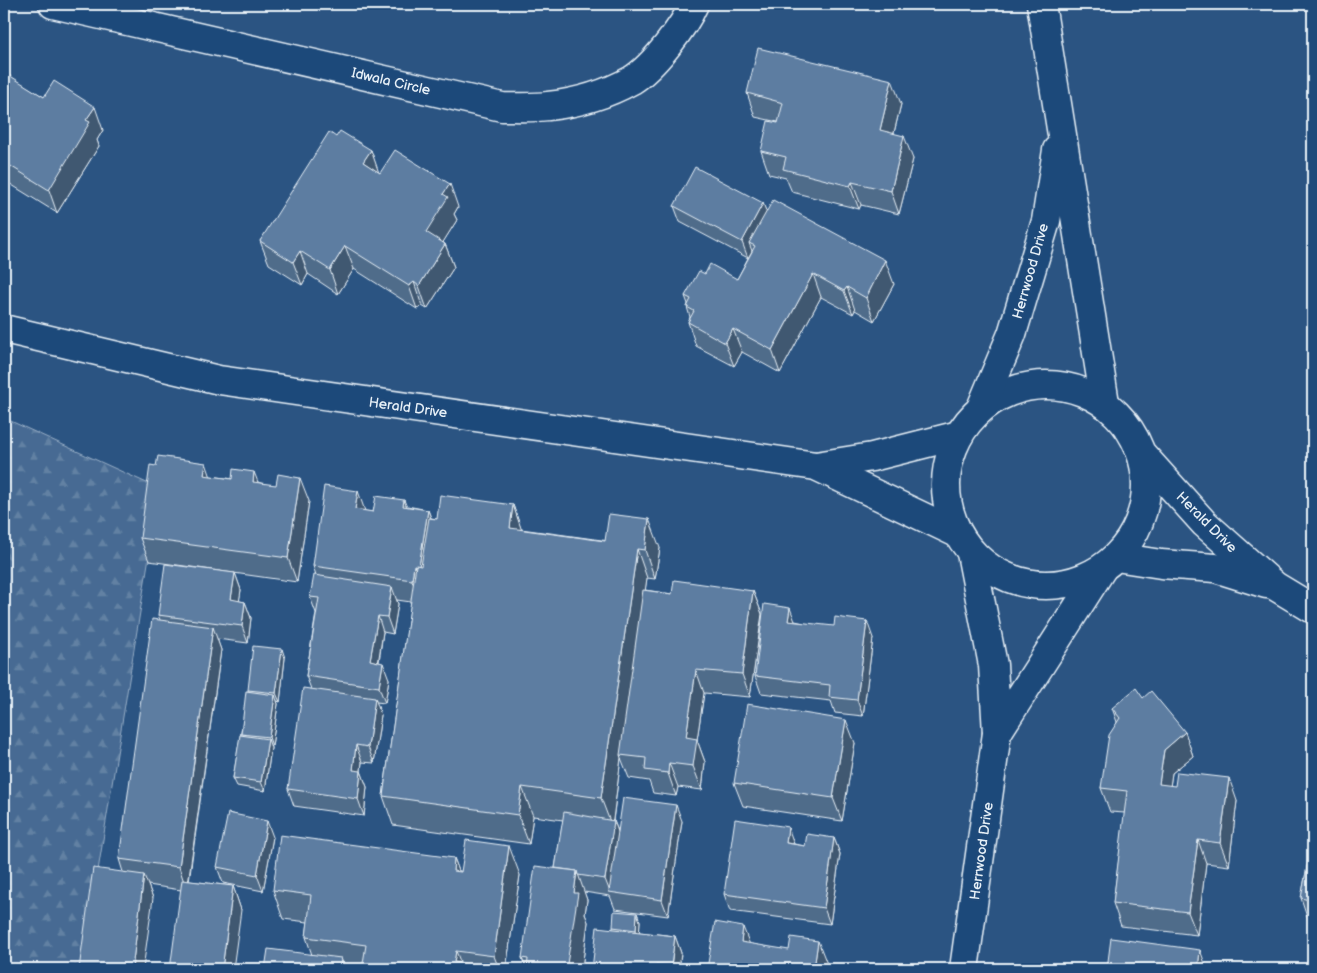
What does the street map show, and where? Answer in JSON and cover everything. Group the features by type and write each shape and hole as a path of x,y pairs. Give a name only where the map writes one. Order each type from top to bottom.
{"street":[{"name":"Idwala Circle","path":"53,4 502,107 547,106 593,96 632,80 663,50 694,4"},
{"name":"Herrwood Drive","path":"1041,4 1106,403"},
{"name":"Herrwood Drive","path":"964,969 997,733 993,665 964,543 946,500 947,466 959,435 981,408 1012,334 1046,221 1061,128"},
{"name":"Herald Drive","path":"4,329 219,380 816,466 872,457 959,435"},
{"path":"981,408 1009,391 1042,385 1076,389 1106,403 1128,426 1142,454 1147,483 1143,512 1132,539 1109,563"},
{"name":"Herald Drive","path":"1142,454 1204,523 1275,586 1313,609"},
{"name":"Herald Drive","path":"816,466 964,543 993,571 1019,582 1048,586 1076,582 1109,563 1214,568 1275,586"},
{"name":"Herrwood Drive","path":"997,733 1109,563"}],"green space":[{"path":"4,418 160,489 82,969 4,969"}],"building":[{"path":"758,48 892,80 880,130 904,136 891,191 852,182 850,186 783,169 786,157 761,151 768,121 778,123 783,103 747,93"},
{"path":"4,72 44,97 54,81 95,107 86,120 90,122 49,190 4,162 4,151 9,143 4,140"},
{"path":"340,131 371,150 363,162 380,173 395,150 450,184 443,194 448,197 426,232 445,244 419,286 414,282 409,286 345,246 330,270 300,251 293,262 260,241 329,132 336,137"},
{"path":"695,167 763,203 742,242 674,206"},
{"path":"773,200 885,260 866,298 847,287 844,291 813,274 772,350 733,329 725,343 688,322 694,311 687,307 691,299 685,296 699,271 705,274 710,264 737,279 755,246 749,243"},
{"path":"158,456 206,463 204,475 232,479 233,469 254,472 253,482 276,485 278,474 300,478 288,558 140,538 150,465 156,466"},
{"path":"324,486 358,491 355,509 373,512 376,496 404,500 403,506 428,510 419,566 414,565 412,580 313,566"},
{"path":"440,495 513,505 510,528 605,541 609,514 649,519 645,550 637,549 601,798 522,787 518,815 383,796 416,565 421,566 429,518 437,519"},
{"path":"165,564 235,573 231,599 245,602 242,626 158,615"},
{"path":"314,575 392,587 387,617 378,616 370,660 383,663 379,687 306,676 319,598 310,597"},
{"path":"674,580 753,591 742,674 696,670 686,737 697,739 693,766 669,763 668,773 645,770 646,758 620,755 643,590 672,594"},
{"path":"764,604 790,608 788,621 834,626 835,617 867,621 857,700 829,697 830,685 755,676"},
{"path":"152,619 213,627 179,867 119,859"},
{"path":"253,646 282,649 276,693 248,690"},
{"path":"303,688 375,698 368,747 356,745 353,770 361,771 358,799 288,789"},
{"path":"1136,688 1143,698 1151,691 1185,732 1164,750 1159,784 1175,786 1177,772 1229,778 1220,843 1198,840 1188,912 1113,903 1127,791 1101,788 1109,735 1120,718 1112,708"},
{"path":"246,691 275,695 269,737 241,734"},
{"path":"747,704 846,720 833,798 734,783"},
{"path":"240,735 268,739 261,782 233,778"},
{"path":"623,798 676,805 662,900 609,892"},
{"path":"564,812 614,821 605,879 578,875 577,871 555,868"},
{"path":"228,813 267,821 257,875 217,867"},
{"path":"735,819 788,827 786,843 805,846 807,834 834,838 824,908 724,894"},
{"path":"280,835 454,858 453,871 461,872 466,840 509,846 494,956 456,951 454,962 468,964 467,969 362,969 366,945 306,937 311,895 273,890"},
{"path":"1313,836 1313,901 1301,898"},
{"path":"535,866 577,871 574,893 578,893 567,964 581,966 581,969 527,969 528,959 522,958"},
{"path":"93,868 144,875 132,969 79,969"},
{"path":"182,880 233,886 222,969 170,969"},
{"path":"614,911 637,913 636,930 613,927"},
{"path":"715,922 743,927 741,942 789,950 791,937 818,941 814,969 707,969"},
{"path":"597,927 675,936 671,966 656,964 655,969 592,969"},
{"path":"1111,938 1200,950 1198,969 1107,969"},
{"path":"268,949 341,958 340,969 265,969"}]}
